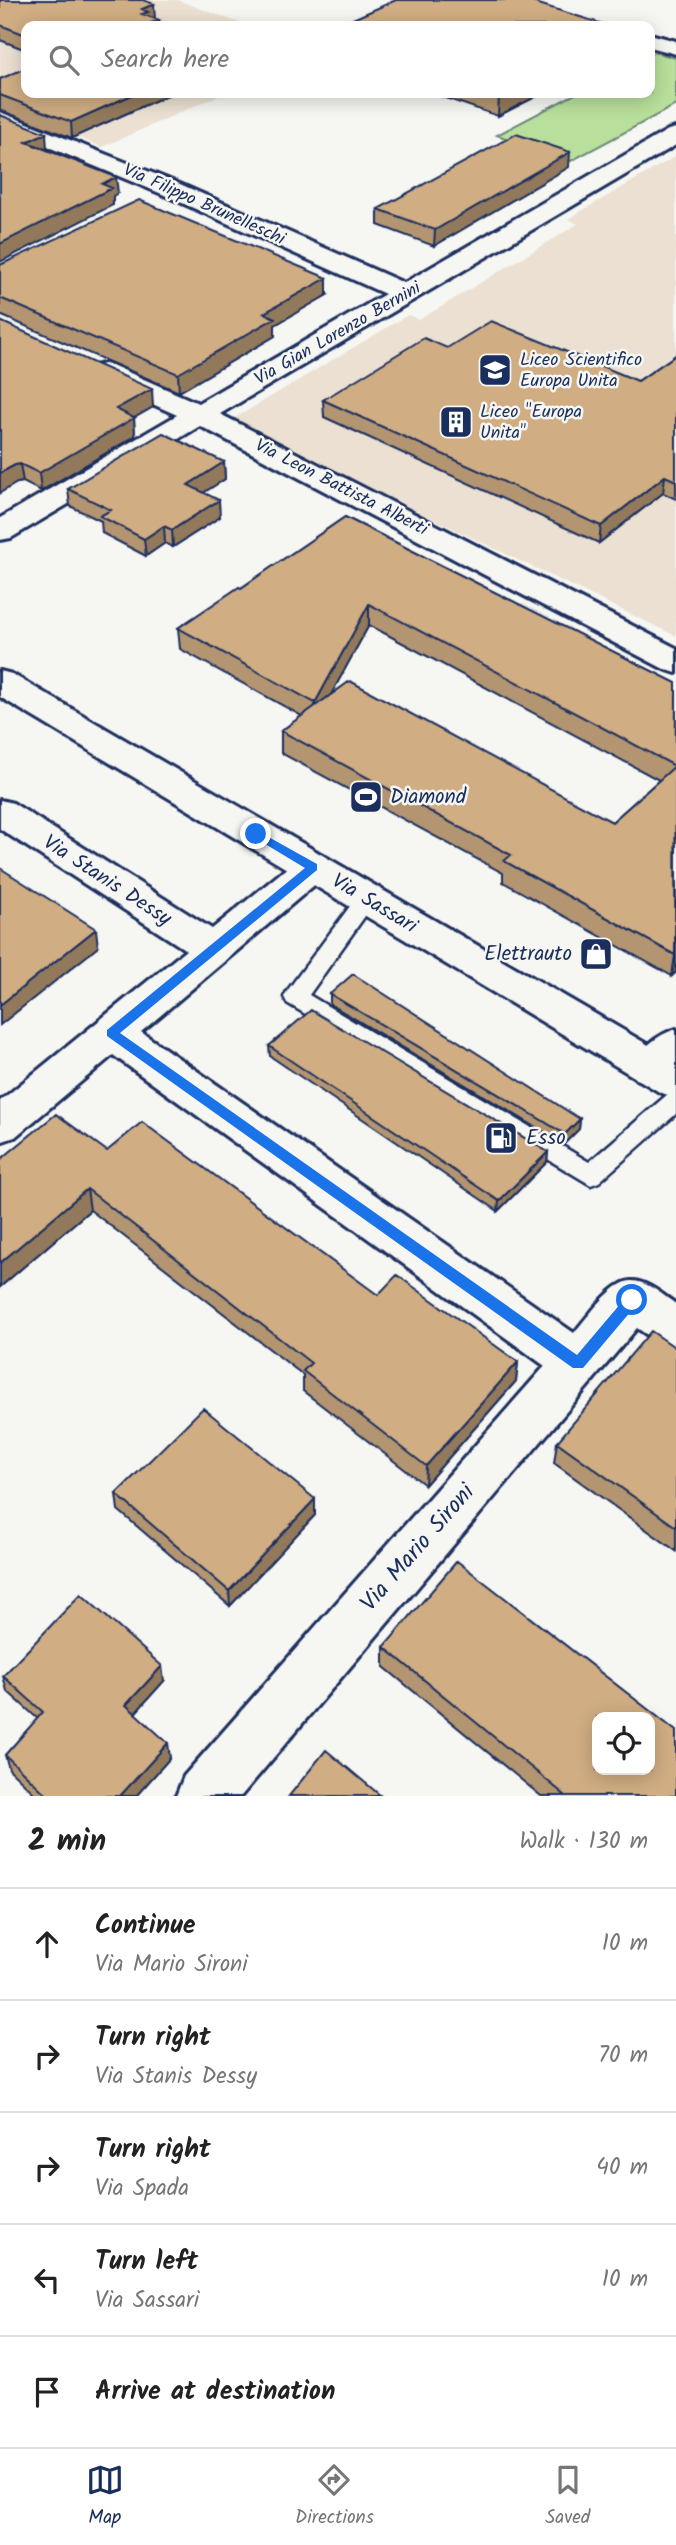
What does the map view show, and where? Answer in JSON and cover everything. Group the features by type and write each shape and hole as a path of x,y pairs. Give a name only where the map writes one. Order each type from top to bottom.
{"street":[{"path":"655,42 676,48"},
{"name":"Via Filippo Brunelleschi","path":"0,119 171,189 406,294"},
{"name":"Via Gian Lorenzo Bernini","path":"0,531 676,135"},
{"path":"147,201 171,189"},
{"name":"Via Leon Battista Alberti","path":"75,359 200,415 676,662"},
{"name":"Via Sassari","path":"0,682 366,899 668,1065"},
{"name":"Via Stanis Dessy","path":"0,812 214,949"},
{"path":"0,1125 313,867"},
{"path":"111,1033 578,1363"},
{"name":"Via Mario Sironi","path":"204,1796 632,1300 676,1329"}],"lane":[{"path":"366,899 295,997 591,1175 676,1100"}],"shaded area":[{"path":"0,0 177,0 234,21 21,21 21,98 213,98 102,147 0,107"},
{"name":"Liceo Scientifico Europa Unita","path":"676,156 676,636 230,421 408,315 419,320 578,224 568,219"}],"green space":[{"path":"655,52 676,58 676,105 571,161 497,135 567,98 655,98"}],"building":[{"path":"0,0 143,0 154,4 142,9 148,12 142,14 159,20 21,21 21,33 0,25"},
{"path":"396,0 526,0 593,21 348,21"},
{"path":"21,70 21,98 125,98 71,122 0,95 0,79"},
{"path":"0,115 46,133 26,142 116,177 102,184 112,188 0,244"},
{"path":"516,134 570,152 435,230 378,209"},
{"path":"139,200 327,278 264,313 275,318 178,374 0,298 0,265"},
{"path":"0,321 152,389 116,409 134,418 39,473 20,464 0,473"},
{"name":"Liceo \"Europa Unita\"","path":"491,321 638,381 676,355 676,481 665,476 601,526 323,400 424,338 447,348"},
{"path":"163,433 224,462 188,485 219,500 172,530 164,526 144,539 100,516 111,510 68,489"},
{"path":"345,517 676,683 675,955 504,861 511,855 281,731 350,681 612,822 675,766 369,604 315,703 178,628"},
{"path":"0,868 96,929 0,1005"},
{"path":"353,974 580,1119 565,1134 330,994"},
{"path":"311,1010 548,1152 499,1201 269,1046"},
{"path":"56,1114 107,1151 142,1122 378,1295 397,1275 518,1362 426,1466 303,1371 311,1363 87,1189 0,1263 0,1160"},
{"path":"651,1331 676,1348 676,1527 557,1442"},
{"path":"203,1408 315,1499 229,1591 116,1494"},
{"path":"457,1561 652,1712 592,1712 592,1775 655,1775 655,1715 676,1731 676,1796 566,1796 384,1647"},
{"path":"81,1594 162,1666 126,1705 168,1743 120,1796 48,1796 5,1755 43,1712 3,1676"},
{"path":"326,1750 381,1796 289,1796"}],"place":[{"name":"Liceo Scientifico Europa Unita","path":"495,370"},
{"name":"Liceo \"Europa Unita\"","path":"456,422"},
{"name":"Diamond","path":"366,797"},
{"name":"Elettrauto","path":"596,954"},
{"name":"Esso","path":"501,1138"}],"route":[{"path":"256,834 313,867 111,1033 578,1363 632,1300"}]}
